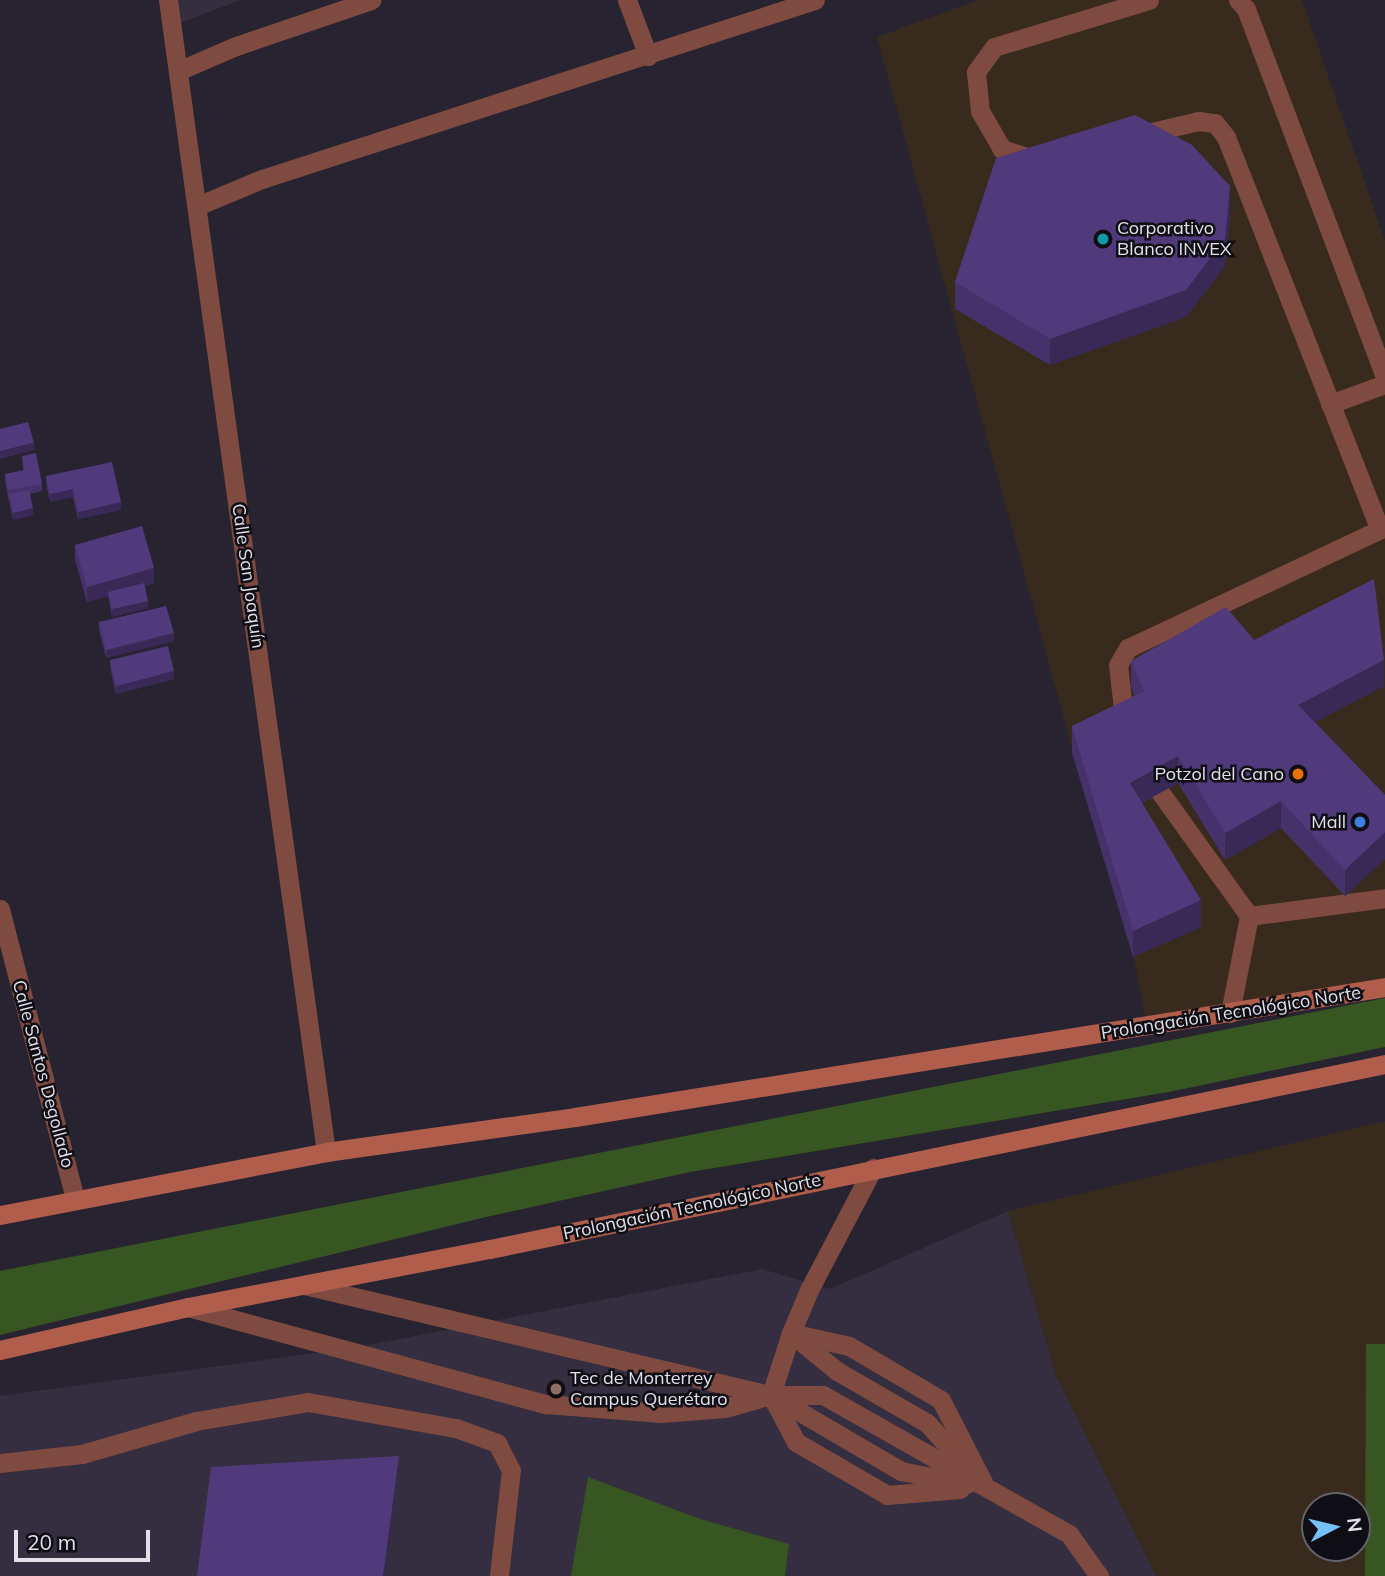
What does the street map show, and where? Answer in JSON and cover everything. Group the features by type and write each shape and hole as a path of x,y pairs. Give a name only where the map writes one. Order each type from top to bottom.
{"main road":[{"name":"Prolongación Tecnológico Norte","path":"0,1215 326,1152 588,1115 1385,987"},
{"name":"Prolongación Tecnológico Norte","path":"0,1350 188,1307 1385,1064"}],"street":[{"name":"Calle San Joaquín","path":"168,0 326,1152"},
{"path":"178,71 236,46 371,0"},
{"path":"627,0 648,56"},
{"path":"197,206 262,179 816,0"},
{"path":"1057,154 1031,160 1002,149 980,111 976,72 994,47 1149,0"},
{"path":"1238,0 1245,9 1385,377"},
{"path":"1121,139 1198,121 1215,123 1226,137 1330,404 1383,528 1128,648 1118,665 1125,727"},
{"path":"1330,404 1385,384"},
{"path":"1160,792 1249,916 1230,1013"},
{"path":"1249,916 1385,898"},
{"name":"Calle Santos Degollado","path":"0,909 75,1199"},
{"path":"873,1168 809,1290 791,1333 771,1395 796,1442 887,1495 986,1487"},
{"path":"304,1285 771,1395 823,1395 1069,1534 1099,1576"},
{"path":"188,1307 546,1404 661,1413 725,1408 771,1395 901,1471 986,1487"},
{"path":"791,1333 849,1346 941,1400 986,1487"},
{"path":"791,1333 837,1371 928,1423 986,1487"},
{"path":"0,1462 82,1454 196,1421 308,1402 456,1428 497,1443 511,1470 499,1576"}],"shaded area":[{"path":"168,0 241,0 171,26"},
{"path":"978,0 1302,0 1385,241 1385,987 1147,1027 1132,949 1071,744 877,37"},
{"path":"1385,1121 1385,1576 1156,1576 1056,1376 1008,1211"},
{"name":"Tec de Monterrey Campus Querétaro","path":"1008,1211 1056,1376 1156,1576 0,1576 0,1396 358,1347 762,1269 830,1289"}],"green space":[{"path":"1385,998 1385,1047 1169,1092 690,1172 482,1218 0,1335 0,1271"},
{"path":"1366,1344 1385,1344 1385,1576 1365,1576 1365,1562 1371,1562 1371,1492 1365,1492"},
{"path":"588,1477 700,1519 789,1544 785,1576 571,1576"}],"building":[{"name":"Corporativo Blanco INVEX","path":"1135,115 1192,145 1230,186 1225,239 1186,290 1050,339 955,282 996,158"},
{"path":"28,422 34,443 0,451 0,429"},
{"path":"36,453 42,484 8,490 5,474 24,470 22,456"},
{"path":"112,462 121,502 78,512 73,489 50,494 46,476"},
{"path":"29,490 33,508 13,513 9,494"},
{"path":"142,526 154,568 87,587 75,545"},
{"path":"1374,579 1384,660 1298,705 1385,795 1385,832 1345,870 1281,801 1225,833 1178,756 1130,783 1201,900 1133,931 1072,726 1144,691 1131,661 1226,607 1254,640"},
{"path":"144,583 148,601 112,609 108,592"},
{"path":"166,606 174,633 106,650 99,622"},
{"path":"168,646 174,671 116,686 110,660"},
{"path":"399,1456 383,1576 197,1576 211,1467"}],"place":[{"name":"Corporativo Blanco INVEX","path":"1103,239"},
{"name":"Potzol del Cano","path":"1298,774"},
{"name":"Mall","path":"1360,822"},
{"name":"Tec de Monterrey Campus Querétaro","path":"556,1389"}]}
